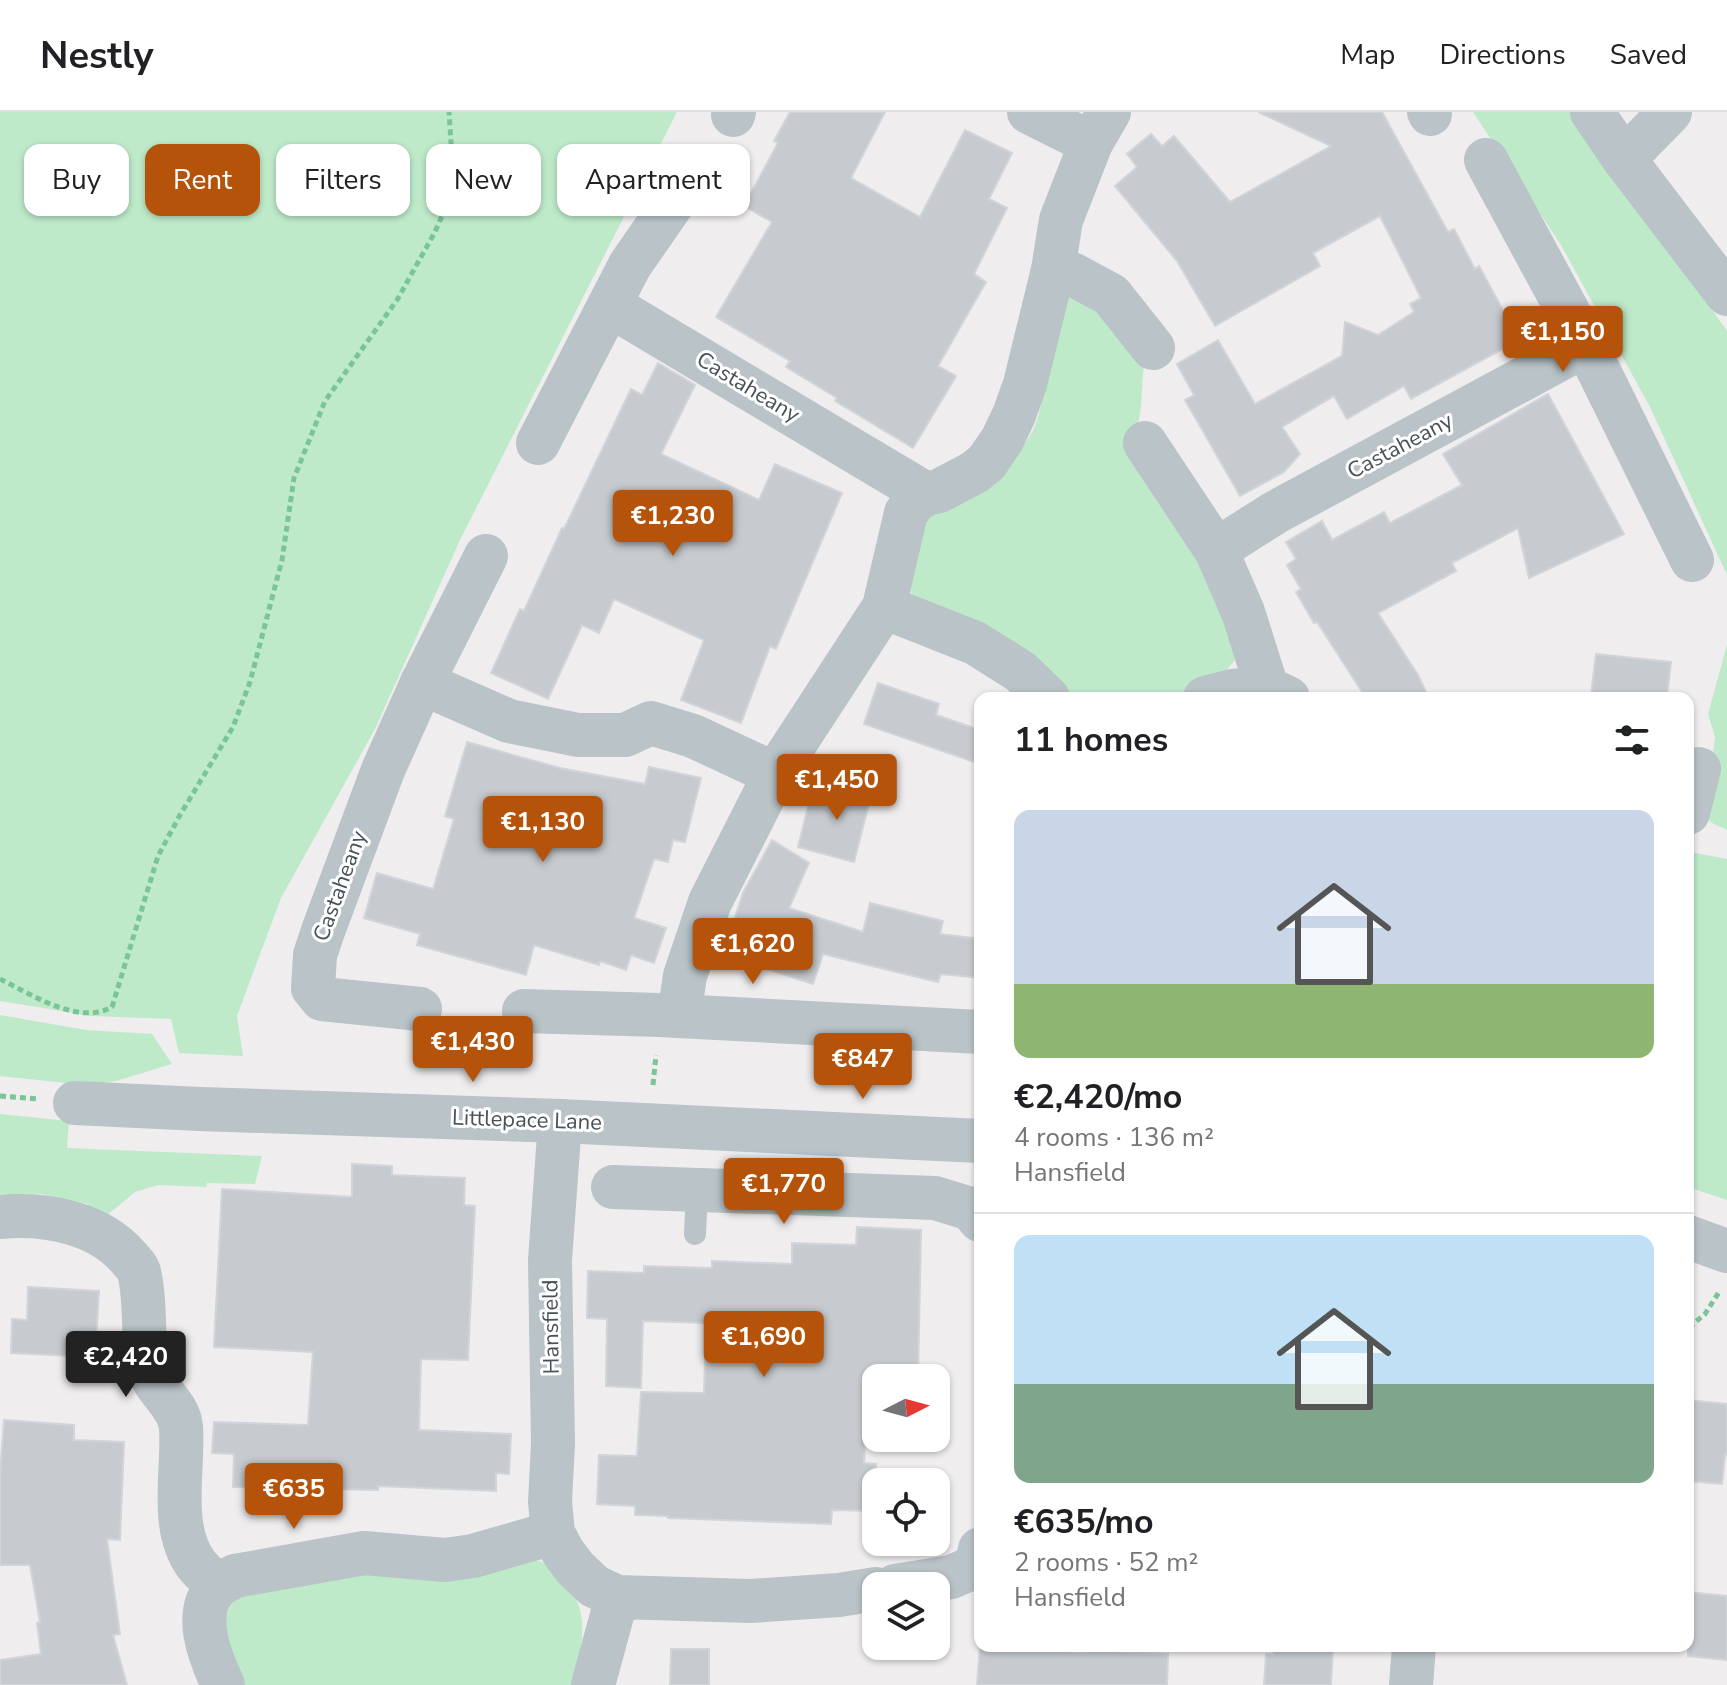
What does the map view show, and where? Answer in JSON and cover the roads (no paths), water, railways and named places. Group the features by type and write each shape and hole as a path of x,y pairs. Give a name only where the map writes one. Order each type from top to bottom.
{"street":[{"path":"669,1015 710,902 775,774 884,607 906,513 914,502 926,494 939,491 987,462 1002,440 1025,384 1053,270 1061,220 1100,128 1029,112"},
{"path":"1592,112 1727,294"},
{"path":"1624,159 1670,112"},
{"path":"1486,160 1586,345 1692,560"},
{"path":"538,443 630,265 664,216"},
{"path":"1053,270 1074,275 1111,295 1153,348"},
{"name":"Castaheany","path":"611,306 926,494"},
{"name":"Castaheany","path":"1216,550 1276,512 1586,345"},
{"path":"1145,443 1216,550 1278,692"},
{"name":"Castaheany","path":"420,1009 322,999 317,995 312,980 315,955 383,770 422,683 486,556"},
{"path":"884,607 975,643 1021,672 1042,692"},
{"path":"422,683 509,721 578,735 625,735 651,723 693,736 775,774"},
{"path":"1228,692 1255,692"},
{"path":"1694,789 1699,769"},
{"path":"524,1011 669,1015 974,1032"},
{"name":"Littlepace Lane","path":"75,1103 974,1141"},
{"name":"Hansfield","path":"560,1121 550,1260 553,1443 550,1502 553,1533 575,1568 594,1586 617,1597"},
{"path":"613,1187 935,1198 962,1205 974,1213"},
{"path":"0,1217 62,1221 91,1229 117,1244 138,1268 150,1374 181,1422 178,1495 185,1535 195,1562 217,1586"},
{"path":"1694,1242 1725,1268"},
{"path":"223,1685 212,1662 204,1629 206,1610 217,1586 235,1576 364,1553 445,1560 473,1556 553,1533"},
{"path":"950,1577 974,1564"},
{"path":"593,1685 617,1597 751,1601 862,1591"},
{"path":"1411,1685 1414,1652"}],"lane":[{"path":"695,1234 697,1189"}]}
